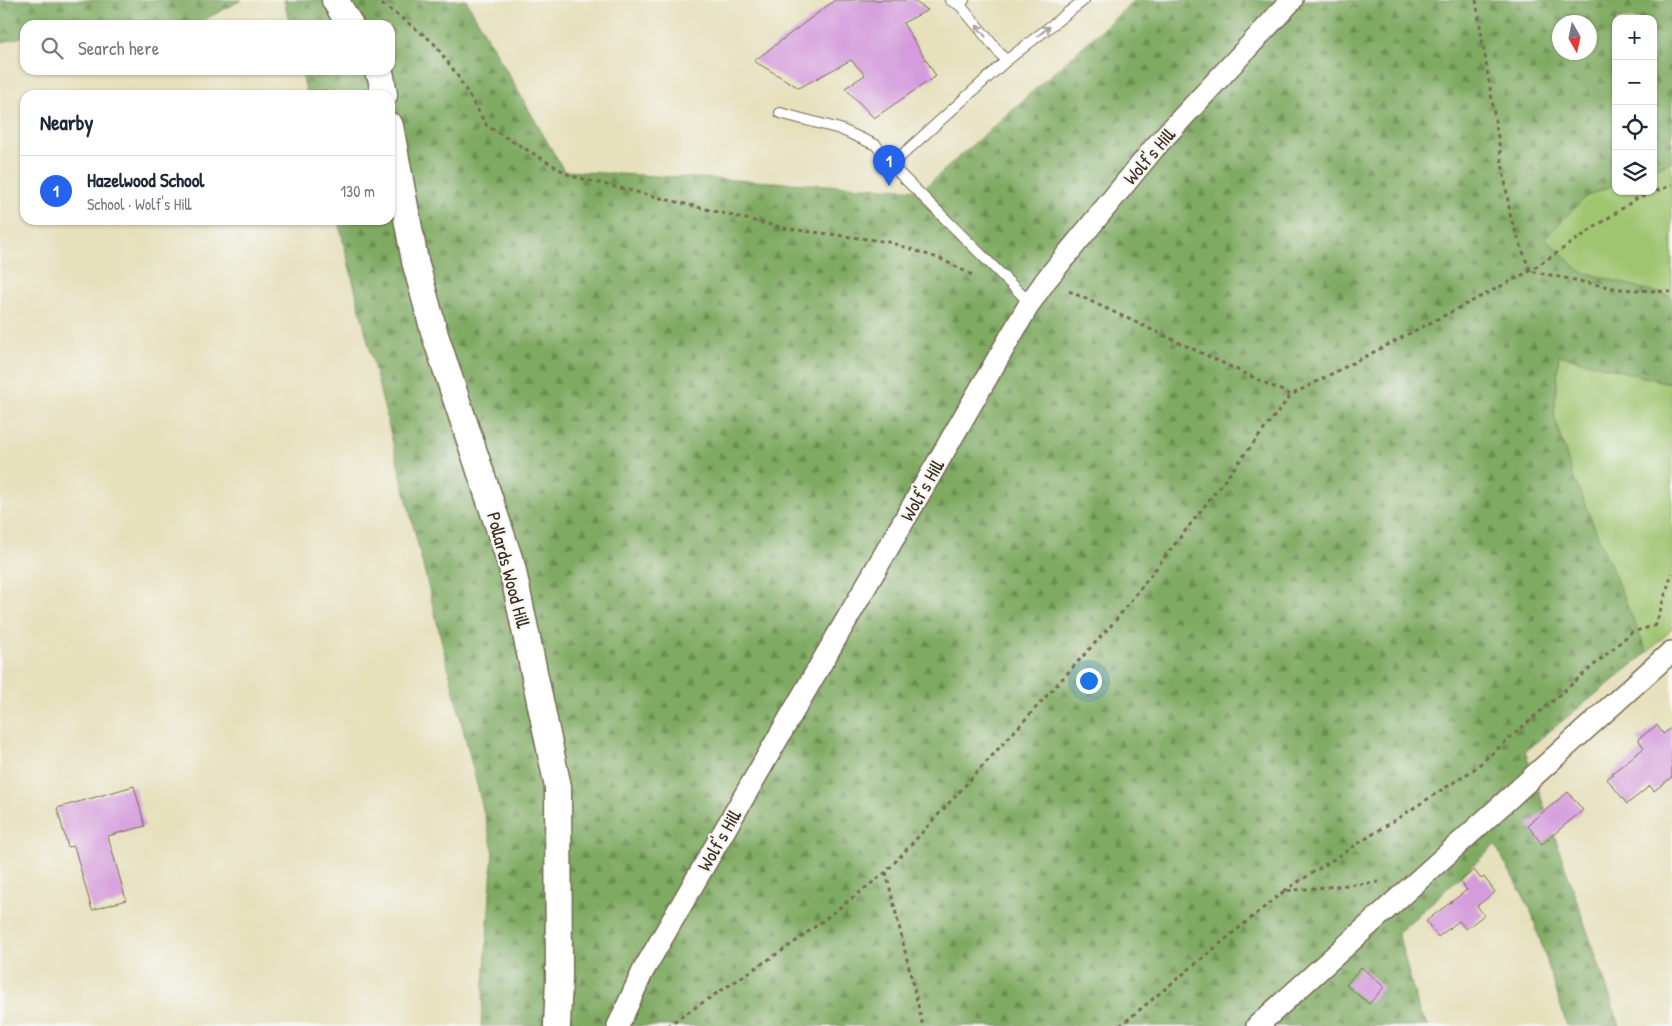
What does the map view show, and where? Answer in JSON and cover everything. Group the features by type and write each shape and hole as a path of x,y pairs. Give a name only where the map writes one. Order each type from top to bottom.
{"street":[{"path":"335,0 347,20"},
{"name":"Wolf's Hill","path":"618,1026 643,971 1030,303 1046,280 1155,147 1292,0"},
{"path":"380,75 383,90"},
{"name":"Pollards Wood Hill","path":"395,154 414,261 435,336 512,567 558,787 559,978 557,1026"},
{"path":"1257,1026 1671,652"}],"lane":[{"path":"950,0 962,3 1006,61"},
{"path":"891,165 1006,61 1084,0"},
{"path":"780,113 840,129 876,145 891,165 1030,303"}],"path":[{"path":"375,0 433,42 457,75 487,126 571,176 784,228 889,242 941,259 976,277"},
{"path":"1476,0 1511,219 1530,271"},
{"path":"667,1026 795,942 886,872 1115,621 1291,395 1530,271 1636,198 1672,185"},
{"path":"1530,271 1618,289 1672,292"},
{"path":"1046,280 1291,395"},
{"path":"1654,626 1672,573"},
{"path":"1654,626 1671,652"},
{"path":"1120,1026 1284,891 1473,770 1632,632 1654,626"},
{"path":"886,872 923,1026"},
{"path":"1284,891 1422,878"}],"green space":[{"path":"0,0 242,0 204,20 20,20 20,37 0,43"},
{"path":"284,0 466,0 564,171 922,190 1135,0 1672,0 1672,161 1657,167 1657,15 1612,15 1612,186 1587,196 1545,238 1580,271 1672,297 1672,384 1559,355 1554,416 1572,474 1647,653 1525,751 1620,1026 1567,1026 1530,908 1495,845 1398,933 1419,1011 1429,1026 481,1026 493,850 339,225 395,225 395,90 306,90 302,75 395,75 395,20 289,20"},
{"path":"1672,161 1672,297 1579,271 1545,238 1587,196 1612,186 1612,195 1657,195 1657,167"},
{"path":"1559,355 1672,384 1672,629 1647,653 1572,474 1554,416"}],"building":[{"path":"835,0 912,0 928,10 903,23 936,76 874,118 845,88 865,75 851,60 799,88 754,61"},
{"path":"1657,725 1663,734 1672,727 1672,777 1654,791 1650,786 1627,804 1607,779 1644,748 1638,739"},
{"path":"134,786 145,826 108,836 126,900 92,910 74,846 68,847 57,808"},
{"path":"1568,792 1583,810 1542,844 1527,825"},
{"path":"1474,870 1481,879 1484,877 1495,892 1477,906 1484,915 1466,929 1459,921 1438,937 1426,921 1467,890 1460,881"},
{"path":"1361,967 1384,987 1369,1004 1346,985"}],"place":[{"name":"Hazelwood School","path":"889,186"}]}
